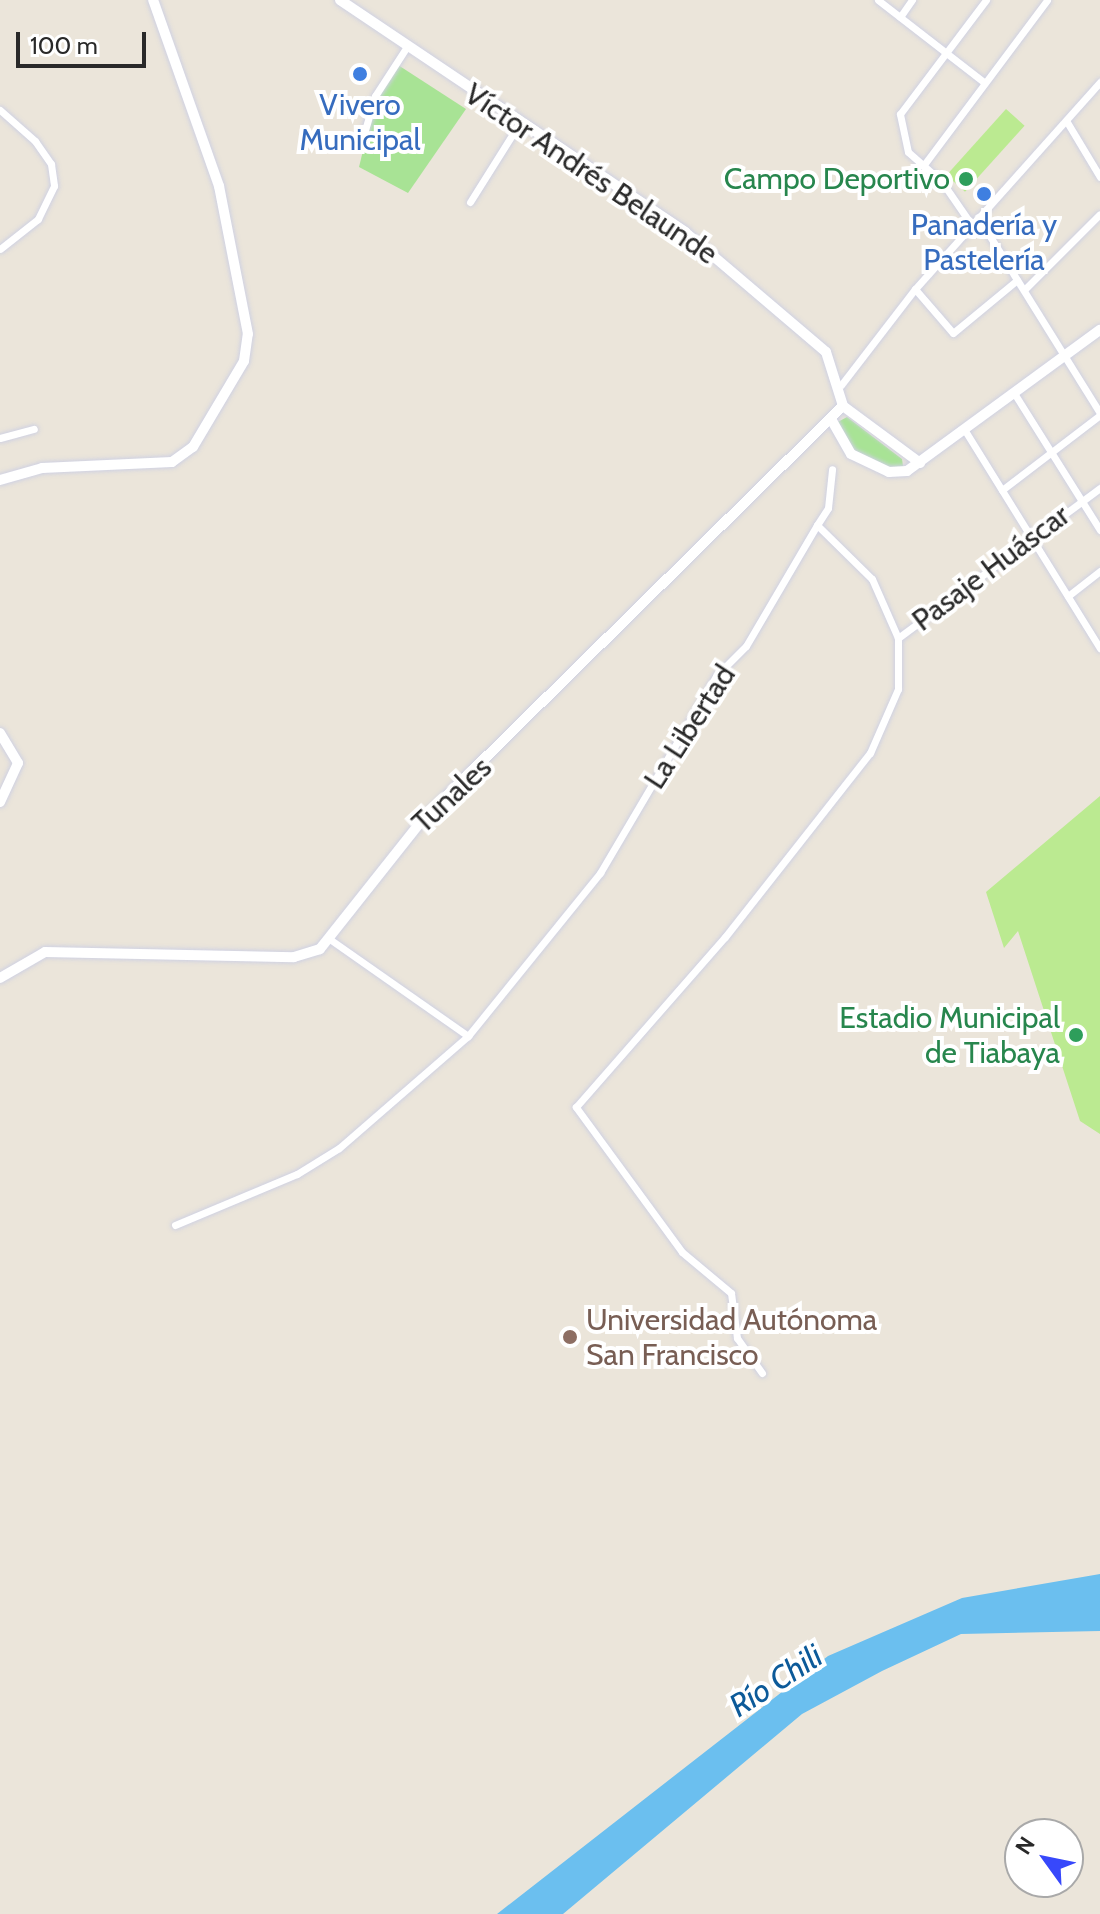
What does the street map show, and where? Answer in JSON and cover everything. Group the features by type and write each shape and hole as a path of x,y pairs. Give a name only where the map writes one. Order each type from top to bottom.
{"street":[{"path":"0,480 42,468 172,462 193,447 244,361 248,334 219,186 153,0"},
{"name":"Víctor Andrés Belaunde","path":"340,0 730,269 826,352 841,385 843,406"},
{"path":"878,0 985,83"},
{"path":"900,17 912,0"},
{"path":"971,224 908,152 900,114 986,0"},
{"path":"923,166 1047,0"},
{"path":"363,137 375,96 406,48"},
{"path":"841,385 915,289 1100,82"},
{"path":"0,110 35,141 51,164 54,186 38,219 0,249"},
{"path":"1067,122 1100,177"},
{"path":"470,202 519,124"},
{"path":"1024,290 1100,214"},
{"path":"978,217 1100,414 1002,490"},
{"path":"915,289 953,333 1017,280"},
{"path":"831,419 856,456 889,472 920,463 1100,330"},
{"path":"1014,393 1100,530"},
{"path":"843,406 920,463"},
{"name":"Tunales","path":"331,940 378,868 423,819 843,406"},
{"path":"0,438 34,429"},
{"path":"964,429 1100,648"},
{"name":"La Libertad","path":"175,1225 297,1174 339,1148 468,1036 600,873 716,676 746,646 828,508 832,469"},
{"name":"Pasaje Huáscar","path":"762,1373 737,1338 731,1293 682,1252 576,1107 838,798 894,703 898,638 1100,488"},
{"path":"817,525 872,579 898,638"},
{"path":"1068,596 1100,571"},
{"path":"0,802 18,763 2,738"},
{"path":"0,978 45,952 294,957 331,940 468,1036"}],"green space":[{"path":"398,65 466,109 408,193 359,167 376,98"},
{"path":"1006,109 1025,126 965,192 946,175"},
{"path":"847,417 902,459 903,466 895,470 852,450 836,423"},
{"name":"Estadio Municipal de Tiabaya","path":"1100,796 1100,1134 1080,1121 1018,931 1004,948 986,892"}],"water":[{"path":"1100,1574 1100,1631 961,1634 882,1671 802,1714 563,1914 497,1914 828,1656 962,1598"}],"place":[{"name":"Vivero Municipal","path":"360,74"},
{"name":"Campo Deportivo","path":"966,179"},
{"name":"Panadería y Pastelería","path":"984,194"},
{"name":"Estadio Municipal de Tiabaya","path":"1076,1035"},
{"name":"Universidad Autónoma San Francisco","path":"570,1337"}],"water label":[{"name":"Río Chili","path":"776,1681"}]}
